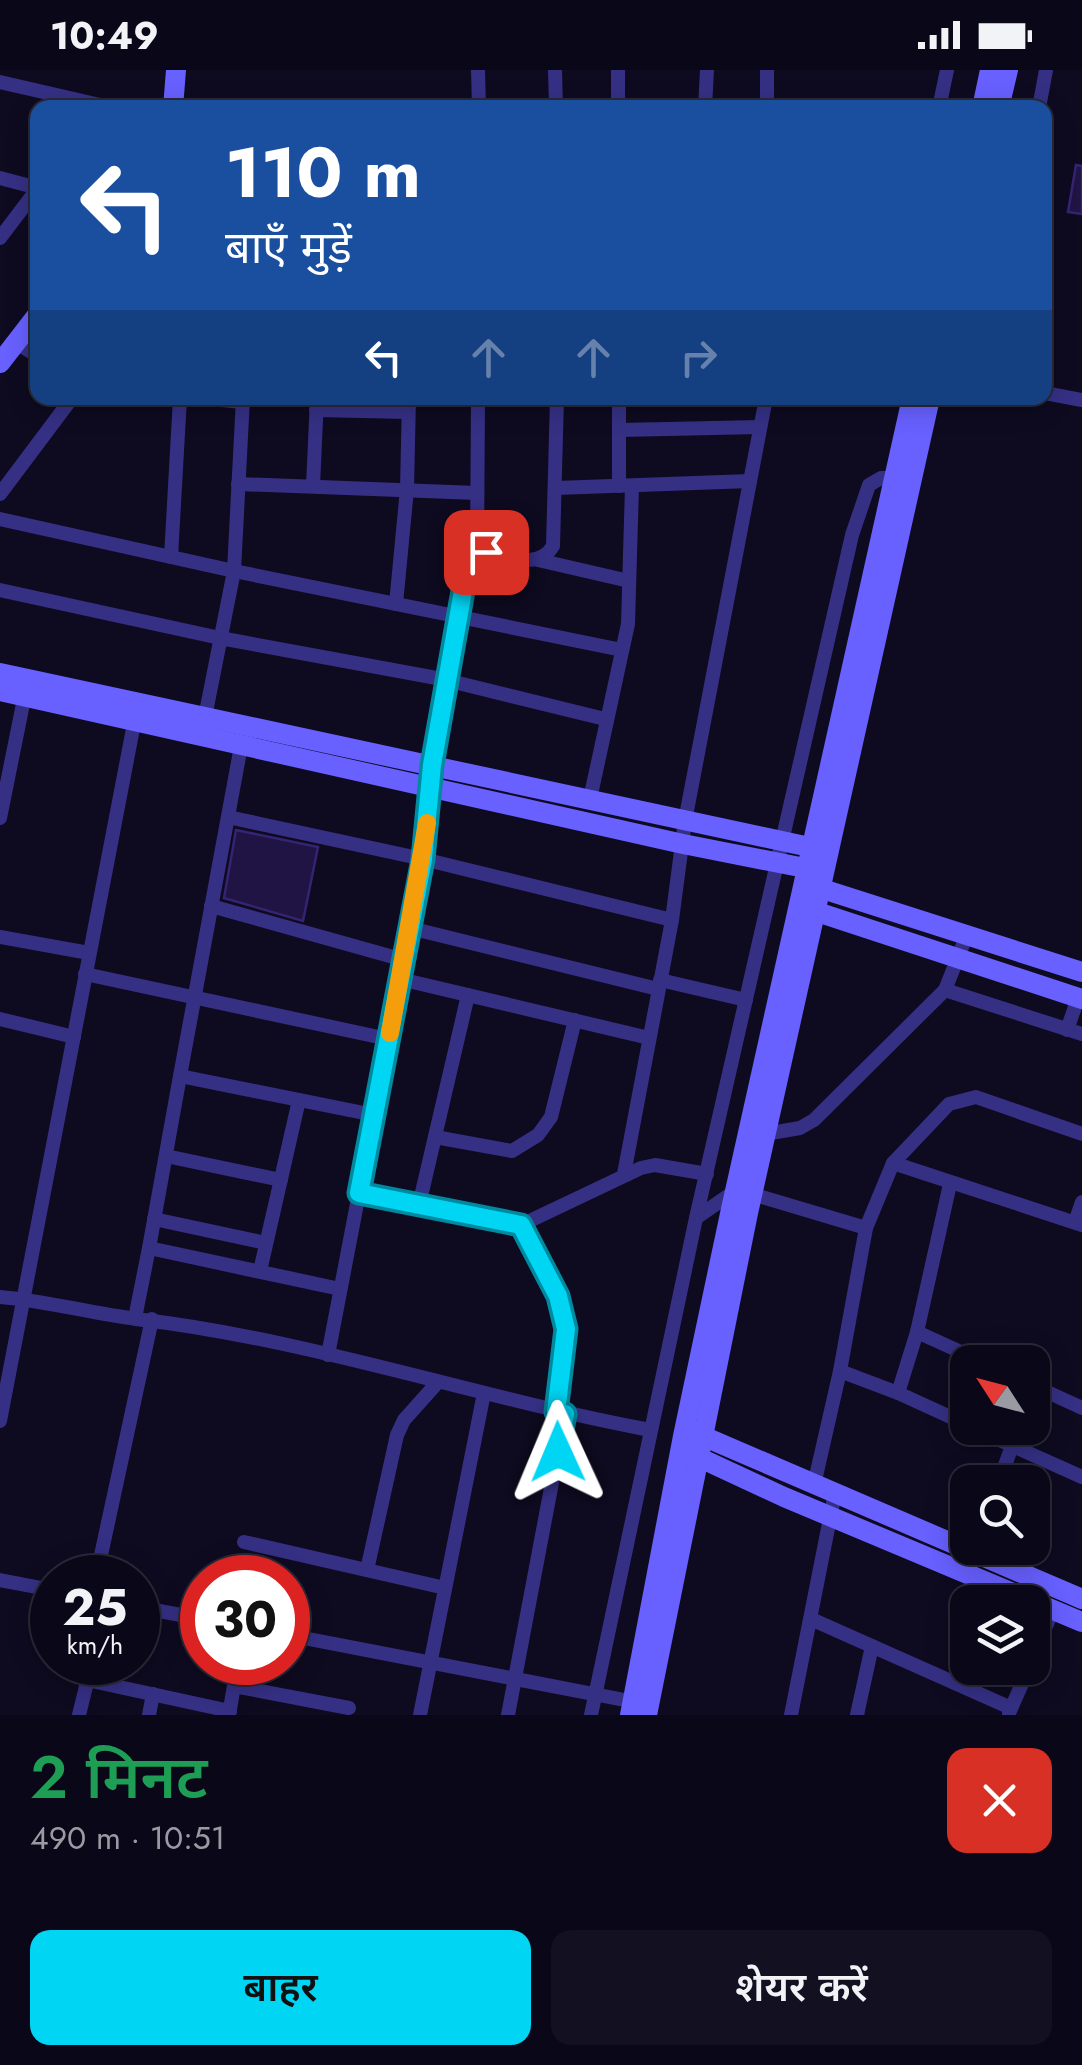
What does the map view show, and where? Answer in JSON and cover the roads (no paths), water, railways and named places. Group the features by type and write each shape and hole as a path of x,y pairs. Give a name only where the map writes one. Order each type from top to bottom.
{"street":[{"path":"174,100 176,70"},
{"path":"478,70 479,100"},
{"path":"555,70 556,100"},
{"path":"618,70 618,100"},
{"path":"706,100 707,70"},
{"path":"767,70 767,100"},
{"path":"941,100 947,70"},
{"path":"984,100 990,70"},
{"path":"1002,100 1008,70"},
{"path":"1040,100 1046,70"},
{"path":"0,82 78,100"},
{"path":"0,178 30,186"},
{"path":"0,238 30,199"},
{"path":"0,363 30,325"},
{"path":"16,343 30,351"},
{"path":"1052,394 1082,400"},
{"path":"0,494 67,405"},
{"path":"171,557 180,405"},
{"path":"205,717 234,571 243,405"},
{"path":"313,486 317,405"},
{"path":"396,604 407,489 408,405"},
{"path":"328,1355 423,859 432,765 466,574 477,556 478,405"},
{"path":"538,560 548,555 553,546 557,405"},
{"path":"590,798 630,608 619,405"},
{"path":"624,1174 672,920 685,821 765,405"},
{"path":"310,1640 594,1695 640,1709 744,1193 906,472 914,429 912,405"},
{"path":"914,429 926,405"},
{"path":"619,430 760,427"},
{"path":"591,1715 698,1211 832,618 862,501 873,481 906,472"},
{"path":"556,488 750,480"},
{"path":"238,484 478,493"},
{"path":"0,519 622,650"},
{"path":"477,556 486,552 538,560 630,581"},
{"path":"0,590 220,638 450,681 605,719"},
{"path":"0,673 26,688 136,712 241,746 683,844 779,851"},
{"path":"0,691 26,688"},
{"path":"0,818 26,688"},
{"path":"136,712 205,717 685,821 779,851 966,937 1082,972"},
{"path":"0,1421 136,712"},
{"path":"136,1318 241,746"},
{"path":"228,817 423,859 672,920"},
{"path":"211,906 404,960"},
{"path":"806,909 1080,998 1074,1032 945,990"},
{"path":"744,1193 765,1134 806,909"},
{"path":"410,928 746,1000"},
{"path":"0,936 89,953"},
{"path":"765,1134 800,1128 814,1120 945,990 966,937"},
{"path":"85,974 388,1039"},
{"path":"400,980 649,1038"},
{"path":"420,1205 468,996"},
{"path":"0,1019 74,1037"},
{"path":"436,1137 512,1151 538,1135 551,1118 575,1020"},
{"path":"180,1076 374,1115"},
{"path":"814,1485 866,1228 892,1164 958,1099 976,1097 1082,1134"},
{"path":"260,1272 299,1100"},
{"path":"166,1156 281,1180"},
{"path":"892,1164 1078,1224 1082,1202"},
{"path":"359,1193 521,1225 624,1174 655,1165 706,1180"},
{"path":"898,1393 917,1332 950,1184"},
{"path":"698,1211 744,1193 866,1228"},
{"path":"154,1219 266,1243"},
{"path":"508,1715 561,1413 566,1329 555,1290 521,1225"},
{"path":"149,1248 340,1289"},
{"path":"0,1297 152,1320 328,1355 561,1413 650,1430"},
{"path":"101,1555 152,1320"},
{"path":"917,1332 950,1347"},
{"path":"840,1371 950,1417"},
{"path":"367,1570 397,1436 429,1379"},
{"path":"420,1715 484,1393"},
{"path":"1050,1393 1082,1408"},
{"path":"691,1442 814,1485 950,1540"},
{"path":"691,1442 829,1515 1082,1622"},
{"path":"1005,1465 1012,1446 1082,1477"},
{"path":"791,1715 835,1493"},
{"path":"244,1542 445,1588"},
{"path":"1006,1565 1082,1599"},
{"path":"0,1580 30,1586"},
{"path":"1050,1619 1054,1610"},
{"path":"811,1619 1010,1712 1021,1685"},
{"path":"857,1715 872,1646"},
{"path":"79,1715 86,1685"},
{"path":"111,1685 229,1713 234,1686 349,1708"},
{"path":"148,1715 153,1694"}]}
